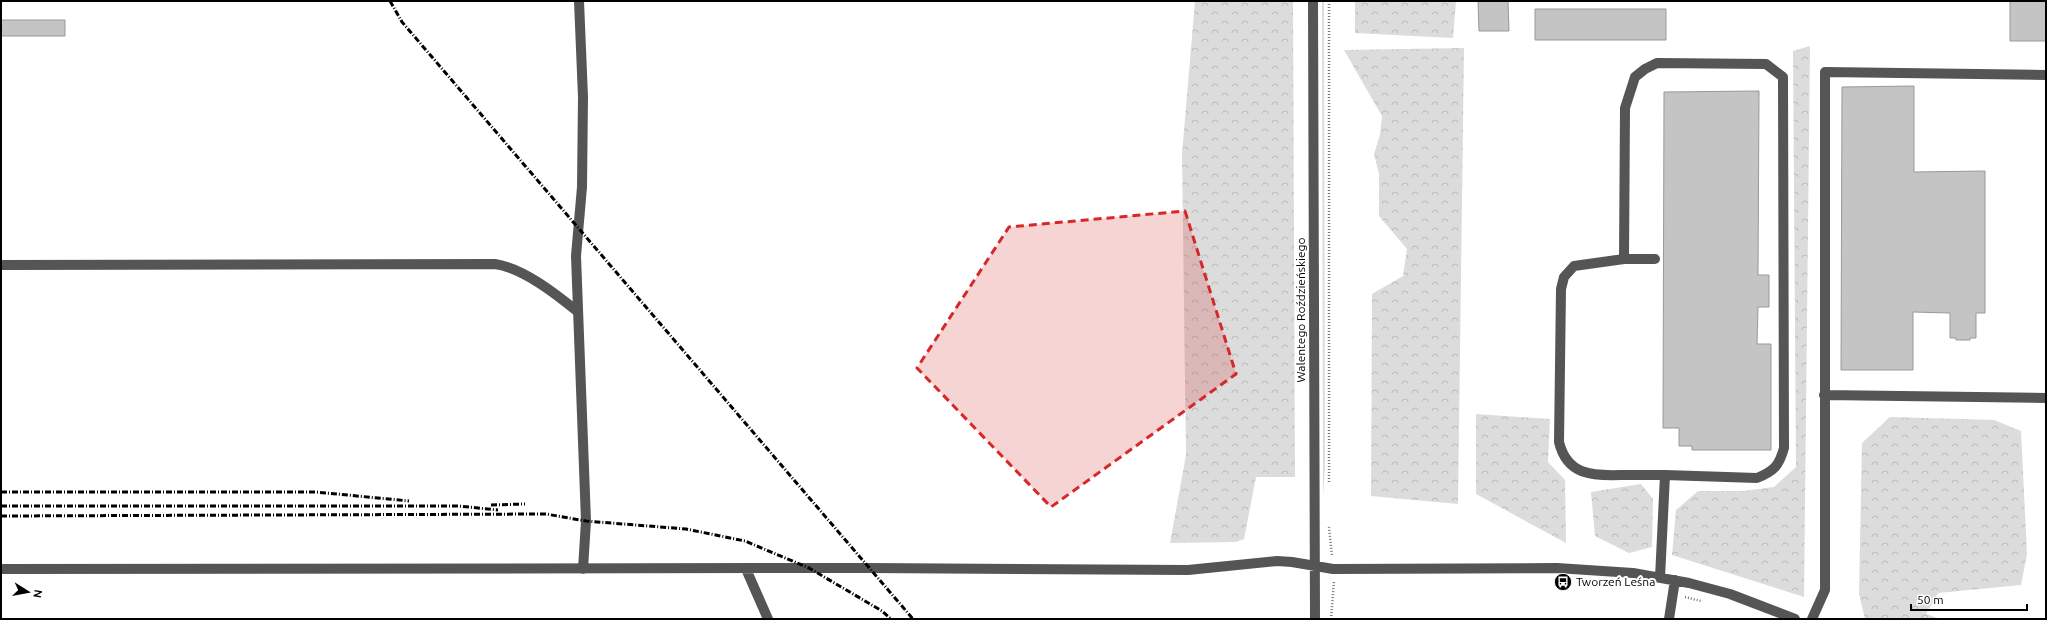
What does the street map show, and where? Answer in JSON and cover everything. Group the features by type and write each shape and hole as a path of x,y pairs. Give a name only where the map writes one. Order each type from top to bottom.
{"street":[{"path":"579,1 583,97 582,187 576,256 586,521 583,569"},
{"name":"Walentego Roździeńskiego","path":"1314,1 1315,619"},
{"path":"1624,259 1625,108 1635,77 1645,69 1657,63 1766,64 1783,77 1784,448 1780,463 1768,474 1757,478 1665,475 1594,476 1582,472 1572,465 1562,454 1559,442 1561,289 1564,277 1574,266 1624,259 1655,259"},
{"path":"1812,619 1825,590 1825,72 2046,75"},
{"path":"1,265 495,264 513,267 561,298 578,312"},
{"path":"1824,395 2046,398"},
{"path":"1660,578 1665,475"},
{"path":"1,569 1188,570 1277,561 1333,568 1578,569 1633,573 1675,580 1730,594 1795,619"},
{"path":"746,569 768,619"},
{"path":"1669,619 1675,580"}],"path":[{"path":"1328,486 1329,1"},
{"path":"1328,522 1332,550"},
{"path":"1331,619 1334,588"}],"highlighted area":[{"path":"1185,211 1236,374 1051,507 917,368 1009,227"}],"green space":[{"path":"1195,1 1293,1 1295,477 1256,477 1244,539 1236,542 1170,543 1186,455 1182,154"},
{"path":"1322,1 1324,1 1325,468 1323,496"},
{"path":"1355,1 1456,1 1453,38 1355,33"},
{"path":"1810,46 1804,597 1672,555 1676,510 1698,491 1743,491 1774,487 1796,467 1793,51"},
{"path":"1464,48 1458,504 1371,496 1372,294 1403,276 1407,249 1379,216 1379,174 1374,154 1380,135 1382,116 1344,50"},
{"path":"1476,414 1550,419 1548,462 1565,480 1566,543 1476,494"},
{"path":"1890,417 1994,420 2021,431 2027,554 2021,585 1938,593 1926,614 1941,619 1865,619 1859,594 1862,443"},
{"path":"1641,484 1653,499 1652,547 1629,553 1595,536 1591,492"}],"building":[{"path":"1478,1 1508,1 1509,31 1479,31"},
{"path":"2010,1 2046,1 2046,41 2010,41"},
{"path":"1535,9 1666,9 1666,40 1535,40"},
{"path":"1,20 65,20 65,36 1,36"},
{"path":"1914,86 1914,172 1985,171 1985,313 1976,313 1976,338 1970,338 1970,340 1956,340 1956,338 1950,338 1950,313 1913,312 1913,370 1841,370 1842,87"},
{"path":"1759,91 1758,275 1769,275 1769,307 1758,307 1757,344 1771,344 1771,450 1692,450 1692,446 1679,446 1679,428 1663,428 1664,92"}],"railway":[{"path":"390,1 402,22 913,619"},
{"path":"1,492 316,492 409,501"},
{"path":"491,505 525,504"},
{"path":"1,506 458,506 498,510"},
{"path":"1,516 546,514 586,521 686,529 745,541 809,568 882,611 891,619"}],"place":[{"name":"Tworzeń Leśna","path":"1563,582"}]}
